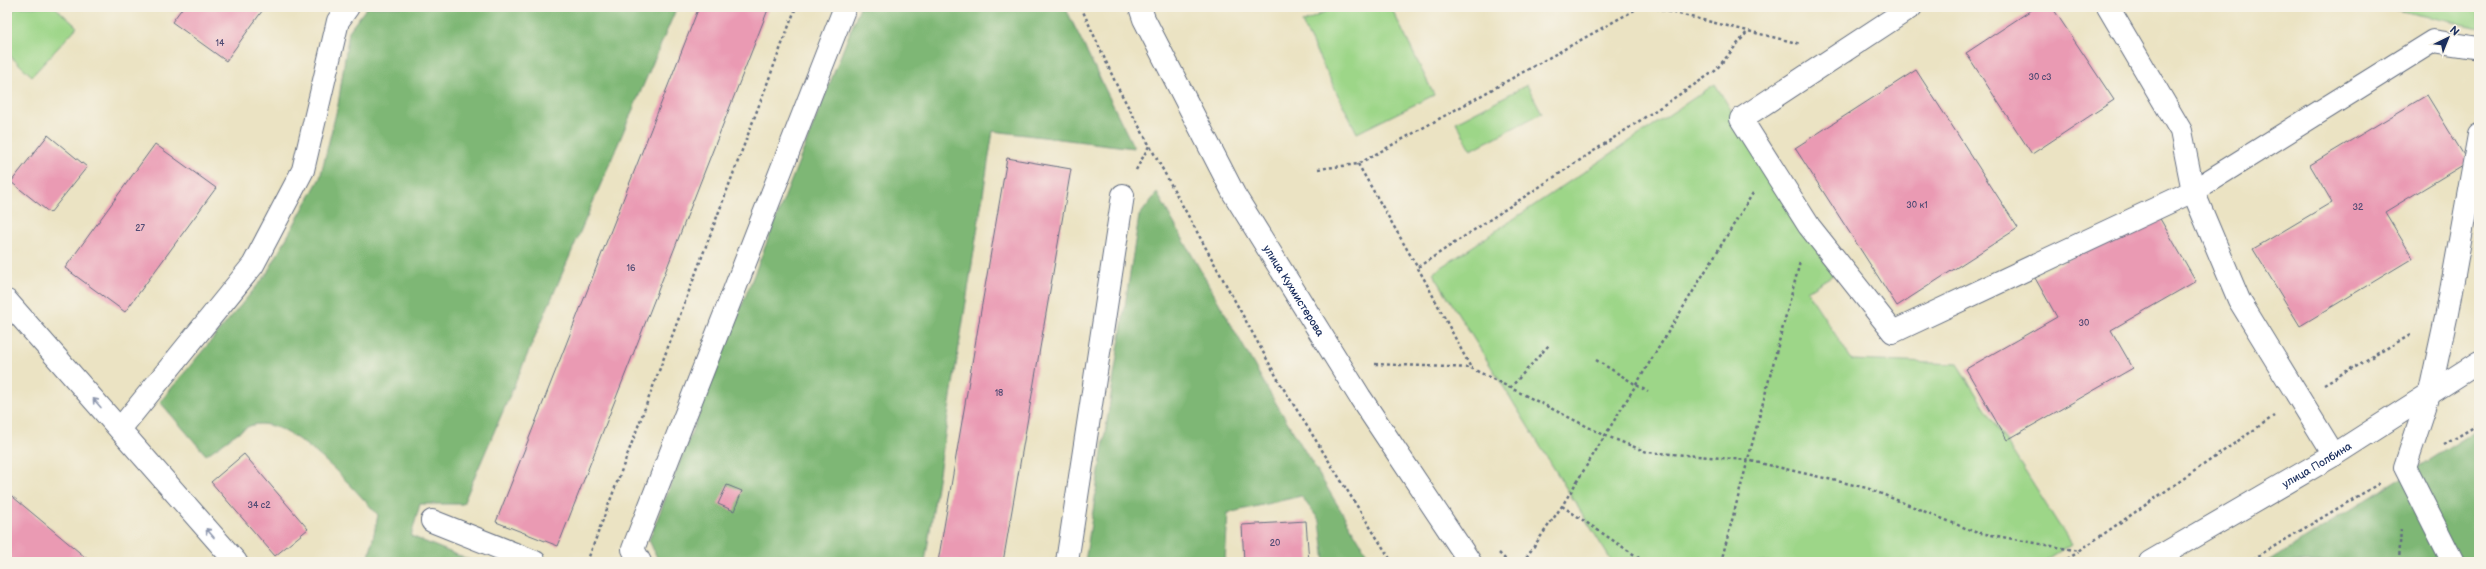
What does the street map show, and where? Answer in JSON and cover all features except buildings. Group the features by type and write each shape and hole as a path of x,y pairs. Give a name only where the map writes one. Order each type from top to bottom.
{"street":[{"path":"120,429 254,265 303,170 338,21 348,7"},
{"path":"640,562 633,549 845,7"},
{"name":"улица Кухмистерова","path":"1140,7 1144,19 1234,194 1360,397 1470,562"},
{"path":"1911,7 1741,119 1809,226 1893,332 2193,191 2433,41 2479,48"},
{"path":"2108,7 2181,131 2193,191 2239,300 2334,454"},
{"path":"2453,562 2405,468 2430,392 2447,313 2479,134"},
{"path":"1067,562 1123,195"},
{"path":"7,301 236,562"},
{"name":"улица Полбина","path":"2150,562 2334,454 2479,362"},
{"path":"432,521 535,562"}],"path":[{"path":"587,562 796,7"},
{"path":"1081,7 1118,88 1280,383 1392,562"},
{"path":"1318,169 1358,164 1640,7"},
{"path":"1650,7 1839,54"},
{"path":"1418,268 1715,71 1748,31"},
{"path":"1358,164 1418,268 1471,368"},
{"path":"1523,562 1562,506 1770,165"},
{"path":"1721,562 1809,226"},
{"path":"2062,562 2299,398 2447,313"},
{"path":"1510,388 1549,345"},
{"path":"1596,360 1648,392"},
{"path":"1367,363 1471,368 1604,435 1647,452 1747,460 1866,488 1974,532 2079,551"},
{"path":"2248,562 2405,468"},
{"path":"1562,506 1644,562"}],"green space":[{"path":"17,7 55,7 77,27 32,76 7,53 7,18"},
{"path":"367,7 677,7 463,504 420,504 411,536 474,562 368,562 378,515 338,473 303,442 285,431 268,425 253,425 206,455 160,402 266,275 320,178 338,105 349,31"},
{"path":"860,7 1065,7 1134,148 993,131 925,562 659,562 649,540"},
{"path":"1335,7 1391,7 1434,95 1357,133 1302,23"},
{"path":"2384,7 2479,7 2479,28"},
{"path":"1715,84 1833,275 1807,291 1852,360 1957,364 2071,544 2043,562 1612,562 1433,273"},
{"path":"1527,85 1542,113 1471,150 1456,122"},
{"path":"1157,193 1268,390 1372,562 1325,562 1320,521 1301,496 1228,513 1225,562 1085,562 1139,216"},
{"path":"2479,429 2479,562 2268,562"}]}
